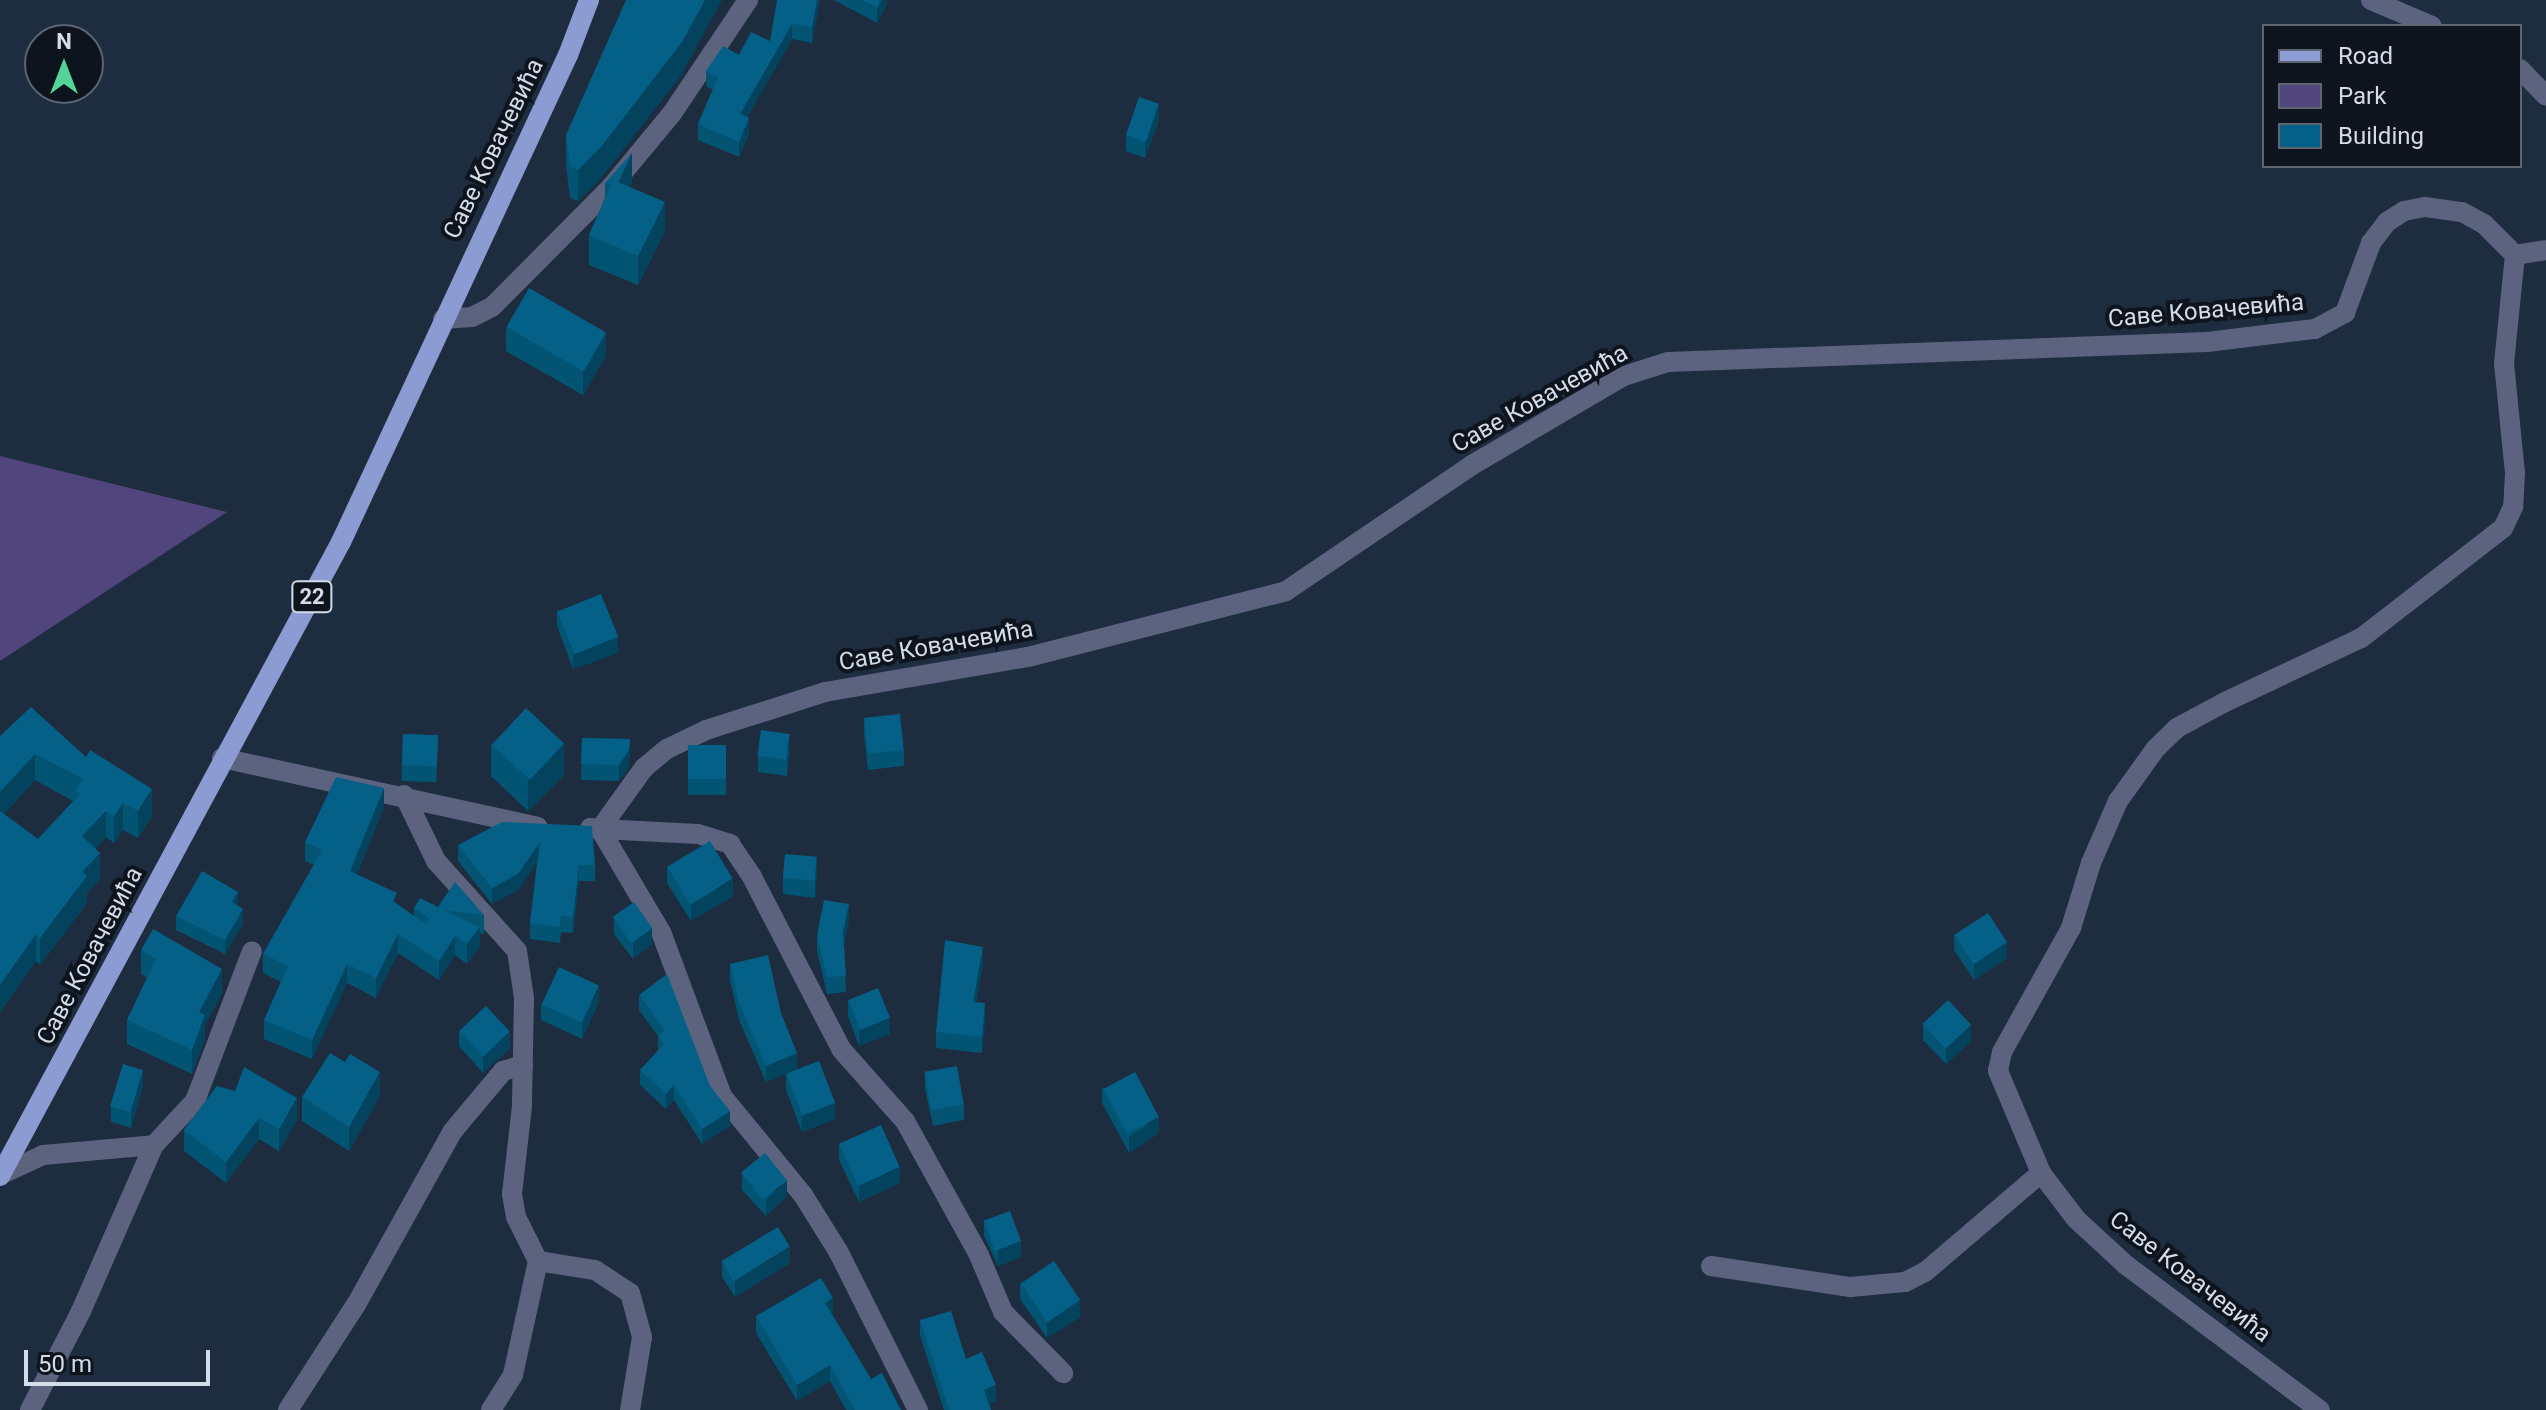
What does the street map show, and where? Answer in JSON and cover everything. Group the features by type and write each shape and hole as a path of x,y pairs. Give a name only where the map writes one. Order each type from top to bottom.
{"main road":[{"name":"Саве Ковачевића","path":"0,1176 222,758 341,542 568,55 589,0"}],"street":[{"path":"443,319 472,317 492,307 611,187 673,112 748,0"},
{"path":"2371,0 2427,24"},
{"path":"2522,71 2546,96"},
{"name":"Саве Ковачевића","path":"600,829 644,768 667,749 706,730 825,692 1028,657 1286,591 1472,465 1624,376 1668,362 2207,342 2315,329 2345,313 2371,243 2387,222 2425,207 2462,212 2484,224 2515,255 2504,363 2515,473 2513,507 2503,528 2361,638 2177,728 2133,775 2091,863 2065,943 2002,1052 1998,1071 2041,1173 2076,1219 2126,1265 2320,1410"},
{"path":"2515,255 2546,250"},
{"path":"222,758 404,795 534,827 698,834 730,844 776,919 841,1049 905,1121 978,1253 1003,1312 1063,1373"},
{"path":"404,795 436,861 517,951 524,998 523,1065 512,1194 516,1217 538,1261 513,1375 491,1410"},
{"path":"600,829 661,932 722,1096 810,1206 918,1410"},
{"path":"30,1410 81,1311 154,1145 195,1101 252,951"},
{"path":"288,1410 357,1303 452,1132 503,1071 523,1065"},
{"name":"Саве Ковачевића","path":"0,1176 43,1155 154,1145"},
{"path":"1711,1266 1850,1287 1905,1282 1925,1272 2041,1173"},
{"path":"538,1261 595,1270 630,1293 642,1337 630,1410"}],"green space":[{"path":"0,456 227,512 0,661"}],"building":[{"path":"626,0 705,0 682,42 601,147 578,170 570,166 566,135"},
{"path":"777,0 817,0 812,27 792,24 740,114 749,118 739,142 698,124 718,77 706,71 723,46 739,55 751,32 770,41"},
{"path":"863,0 881,0 877,8"},
{"path":"1139,97 1159,104 1146,142 1126,135"},
{"path":"632,153 618,182 665,202 638,256 589,235 611,185 605,183"},
{"path":"529,288 606,333 584,371 506,327"},
{"path":"601,594 618,637 575,654 557,612"},
{"path":"31,707 86,757 90,750 152,789 138,811 123,803 114,816 106,811 82,836 100,853 82,872 87,876 40,938 36,934 0,985 0,811 38,839 80,794 75,791 83,779 35,754 0,792 0,736"},
{"path":"526,708 564,743 530,780 492,745"},
{"path":"900,714 904,750 868,754 864,718"},
{"path":"761,730 790,734 786,760 757,756"},
{"path":"403,734 438,735 437,766 402,765"},
{"path":"582,738 630,739 629,750 619,765 581,764"},
{"path":"688,745 726,745 726,779 688,779"},
{"path":"336,777 384,788 350,871 397,893 393,902 426,924 430,919 414,908 420,898 438,907 455,882 484,915 444,910 480,927 467,944 455,936 439,961 398,934 376,978 347,964 312,1040 264,1020 288,966 263,954 322,850 305,842"},
{"path":"502,822 592,826 595,865 579,865 573,917 561,915 560,927 530,923 540,842 518,874 492,888 458,845"},
{"path":"710,841 733,879 690,904 667,867"},
{"path":"785,854 817,857 815,881 783,878"},
{"path":"202,871 238,892 232,902 243,909 225,940 176,916"},
{"path":"824,900 849,904 843,932 846,976 827,977 817,935"},
{"path":"634,902 652,928 631,943 613,917"},
{"path":"1988,913 2007,942 1974,964 1954,935"},
{"path":"153,929 222,969 199,1012 205,1015 192,1050 127,1020 156,959 141,950"},
{"path":"945,940 983,947 973,1002 985,1003 982,1037 936,1032"},
{"path":"768,955 781,1013 797,1053 766,1066 739,1003 730,964"},
{"path":"559,967 599,986 582,1023 542,1004"},
{"path":"667,974 710,1086 730,1111 702,1129 674,1085 666,1094 640,1070 664,1044 658,1035 665,1031 639,995"},
{"path":"878,988 890,1018 860,1030 848,1000"},
{"path":"1948,1000 1971,1025 1946,1049 1922,1024"},
{"path":"486,1006 510,1032 484,1056 460,1031"},
{"path":"330,1053 345,1062 350,1054 380,1072 349,1127 302,1097"},
{"path":"819,1061 835,1103 802,1116 786,1074"},
{"path":"123,1064 143,1070 130,1112 110,1106"},
{"path":"957,1066 964,1104 931,1110 925,1072"},
{"path":"244,1067 297,1098 279,1129 259,1118 226,1162 184,1130 217,1086 235,1091"},
{"path":"1135,1072 1159,1117 1127,1134 1103,1089"},
{"path":"881,1125 900,1167 858,1186 839,1144"},
{"path":"765,1153 787,1180 763,1200 741,1173"},
{"path":"1010,1211 1021,1241 995,1251 984,1221"},
{"path":"778,1227 790,1247 733,1281 721,1261"},
{"path":"1054,1261 1080,1300 1047,1322 1021,1283"},
{"path":"821,1278 833,1298 825,1303 871,1379 882,1373 901,1410 855,1410 830,1365 797,1385 756,1316"},
{"path":"951,1311 966,1359 982,1352 996,1385 984,1390 991,1410 949,1410 920,1320"}]}
